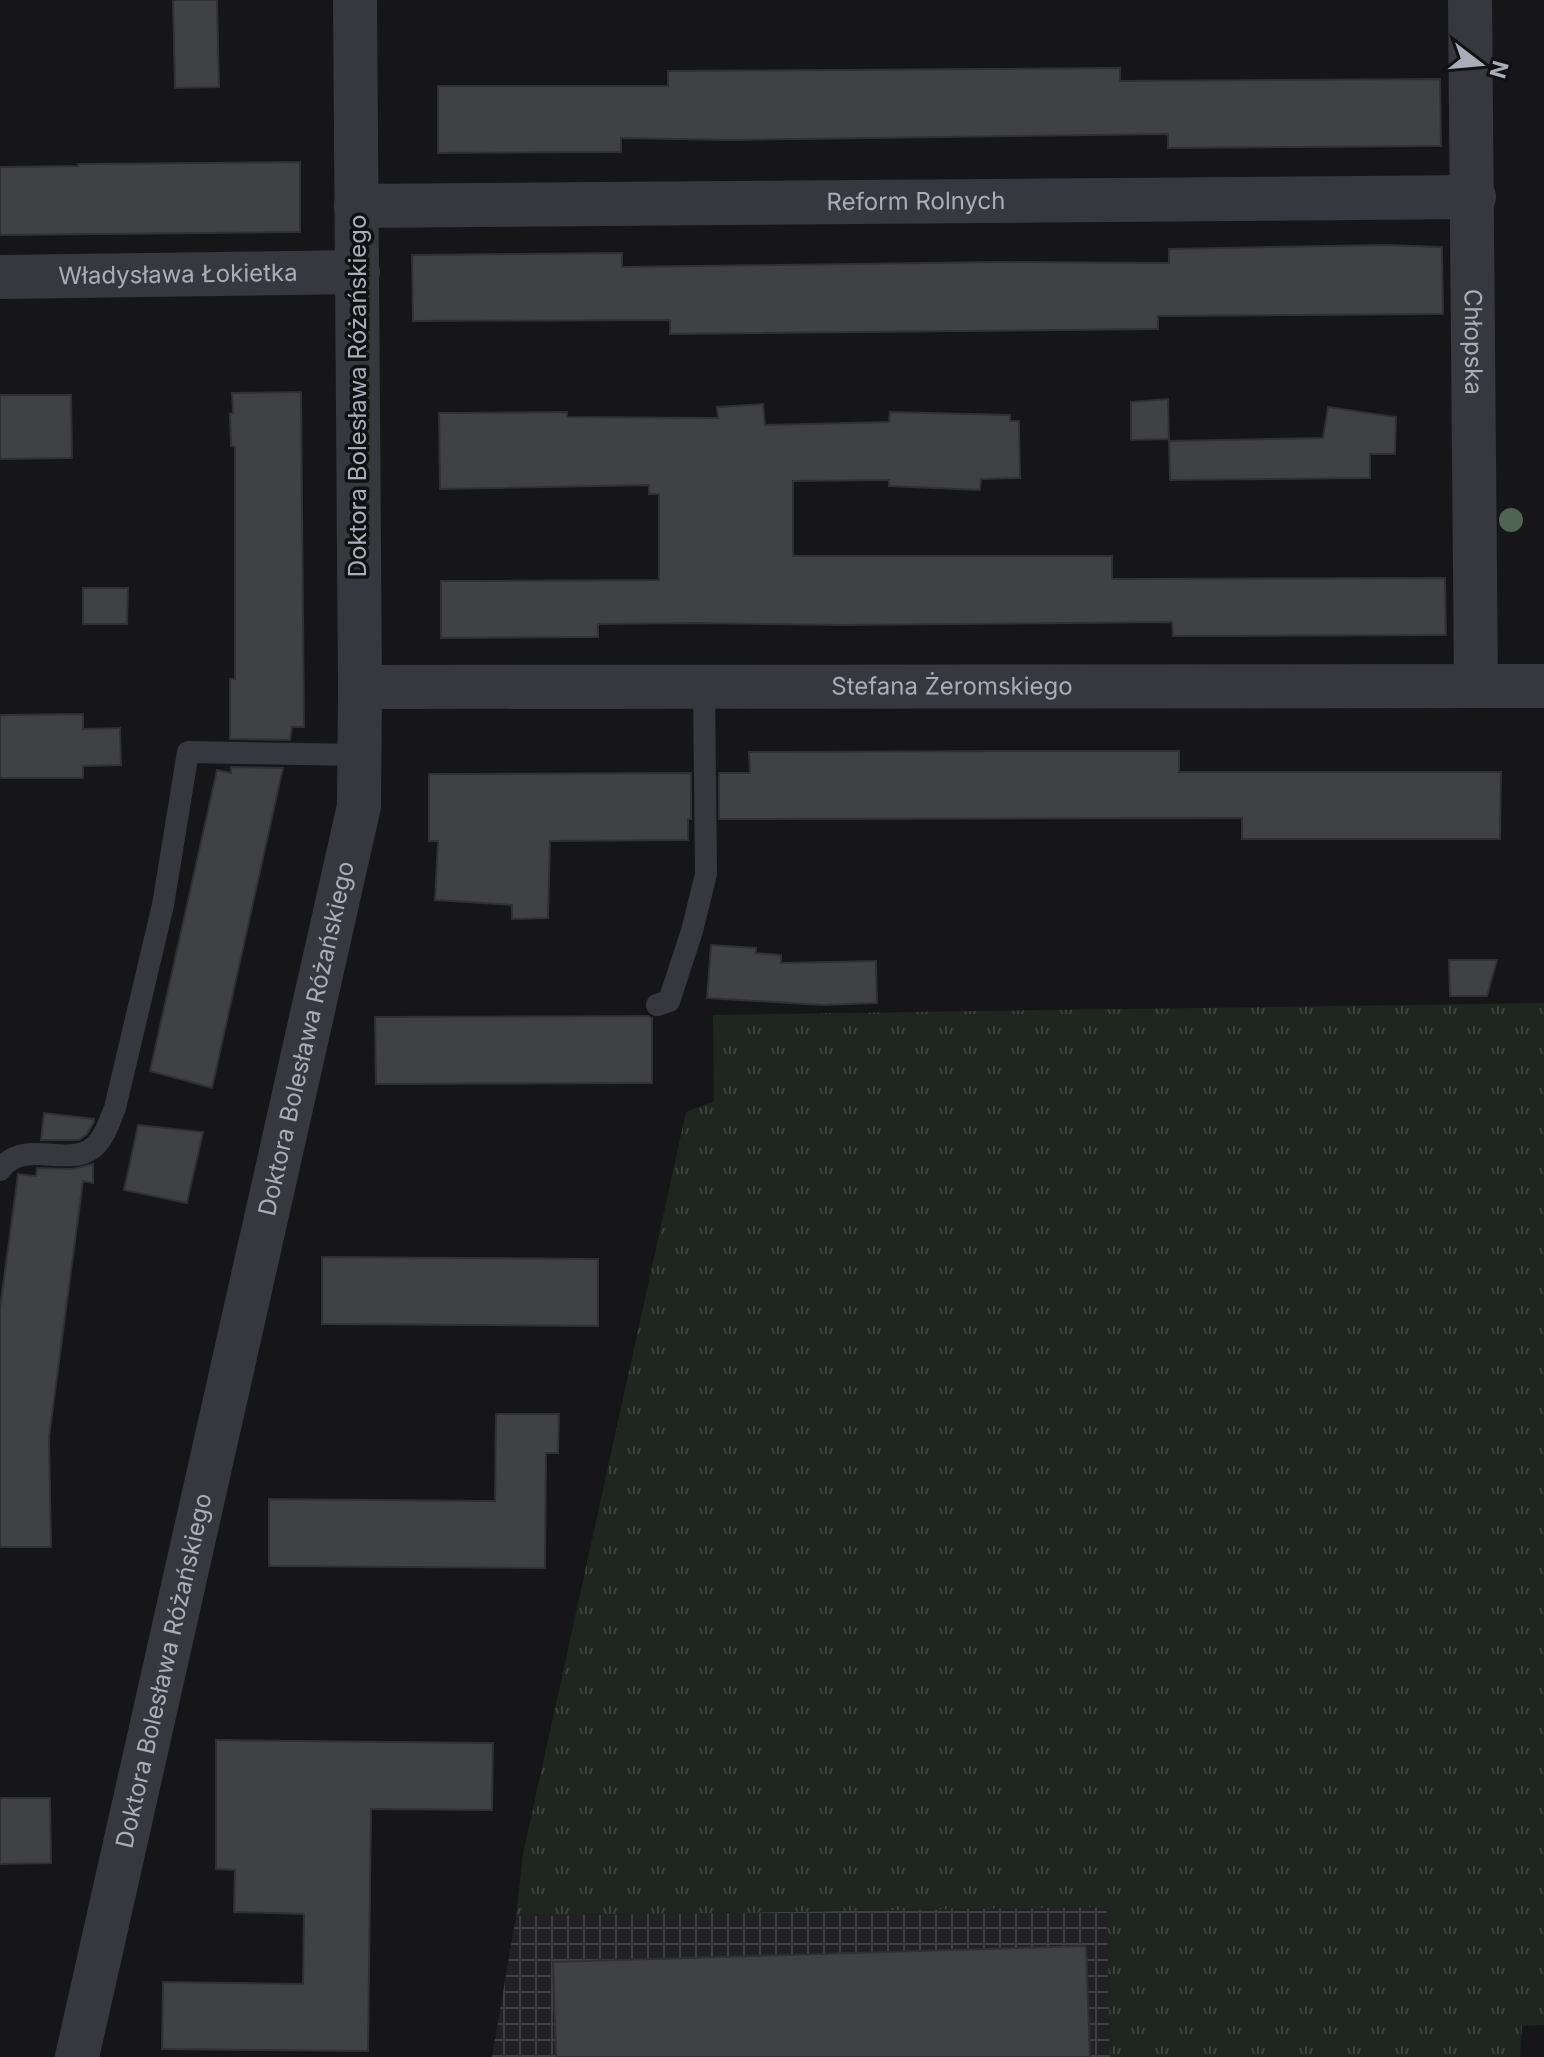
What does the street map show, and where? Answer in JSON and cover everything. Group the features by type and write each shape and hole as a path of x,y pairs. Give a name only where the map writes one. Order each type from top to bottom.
{"street":[{"name":"Doktora Bolesława Różańskiego","path":"77,2057 359,806 355,0"},
{"name":"Chłopska","path":"1470,0 1476,686"},
{"name":"Reform Rolnych","path":"356,206 1474,197"},
{"name":"Władysława Łokietka","path":"0,277 358,272"},
{"name":"Stefana Żeromskiego","path":"360,687 1544,686"}],"lane":[{"path":"657,1005 669,1001 692,931 706,874 704,687"},
{"path":"0,1170 5,1163 22,1154 78,1154 93,1148 106,1132 115,1108 163,905 188,752 360,755"}],"shaded area":[{"path":"1107,1907 1110,2057 492,2057 516,1916"}],"green space":[{"path":"1544,1003 1544,2025 1522,2026 1520,2057 1110,2057 1107,1907 516,1916 523,1854 686,1112 714,1101 713,1015"}],"building":[{"path":"173,0 217,0 219,87 175,88"},
{"path":"1120,68 1120,81 1440,79 1441,146 1168,148 1168,134 730,140 621,138 621,152 438,153 438,86 668,86 668,71"},
{"path":"300,162 300,232 0,235 0,167"},
{"path":"1384,245 1442,247 1443,314 1158,316 1158,329 670,334 670,320 413,321 412,255 622,253 622,267 1169,263 1169,249"},
{"path":"301,392 304,727 292,727 290,740 230,739 230,679 235,679 235,447 231,446 232,393"},
{"path":"0,395 71,395 72,458 0,459"},
{"path":"1168,399 1169,439 1131,440 1131,402"},
{"path":"763,404 765,425 889,422 890,412 1010,415 1010,421 1019,421 1020,478 981,479 980,490 889,486 889,480 793,481 793,556 1112,556 1112,579 1445,578 1446,635 1173,636 1172,622 695,623 598,624 598,637 441,638 441,581 659,580 659,494 649,494 649,485 440,489 439,413 567,412 567,417 718,418 717,407"},
{"path":"1328,407 1396,417 1395,454 1370,454 1370,478 1170,480 1169,441 1323,438"},
{"path":"83,588 128,588 127,624 83,624"},
{"path":"83,714 83,729 120,728 121,765 83,766 83,778 0,778 0,715"},
{"path":"1179,751 1179,772 1501,772 1500,839 1242,839 1242,818 719,819 719,773 750,773 749,752"},
{"path":"231,767 283,768 212,1088 150,1071 217,770 231,773"},
{"path":"691,773 688,840 550,841 548,918 512,919 512,905 435,900 438,841 429,841 429,774"},
{"path":"711,945 756,948 756,953 781,955 781,963 876,961 877,1003 823,1005 707,998"},
{"path":"1449,960 1497,960 1487,996 1450,996"},
{"path":"375,1017 652,1018 652,1083 376,1084"},
{"path":"44,1113 94,1119 94,1122 79,1140 41,1140"},
{"path":"138,1125 203,1132 187,1203 124,1190"},
{"path":"93,1164 93,1183 83,1181 49,1437 51,1547 0,1547 0,1308 18,1174 36,1176 37,1168 72,1169"},
{"path":"322,1257 598,1259 598,1326 322,1324"},
{"path":"496,1414 559,1414 558,1453 546,1453 545,1568 269,1566 269,1499 495,1501"},
{"path":"216,1740 493,1743 492,1810 371,1809 368,2051 162,2049 163,1982 303,1984 304,1914 234,1912 235,1870 216,1869"},
{"path":"0,1798 50,1798 51,1863 0,1864"},
{"path":"1086,1946 1090,2057 556,2057 553,1962"}]}
